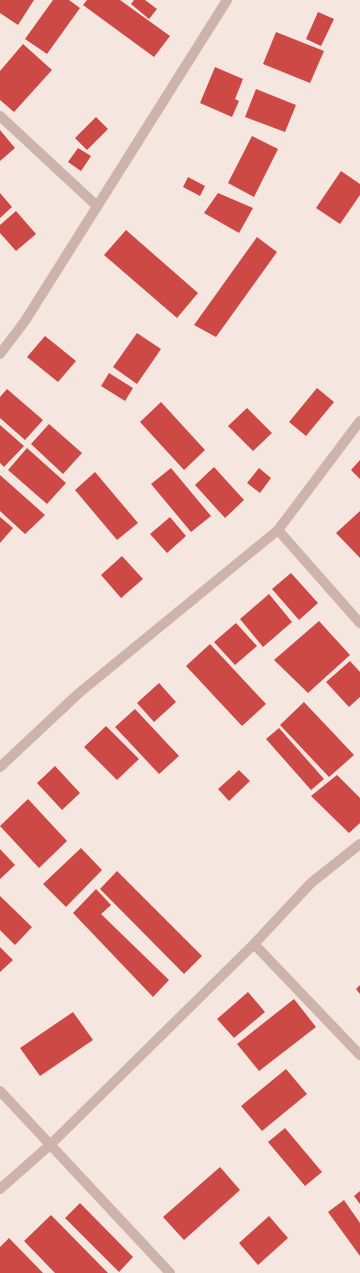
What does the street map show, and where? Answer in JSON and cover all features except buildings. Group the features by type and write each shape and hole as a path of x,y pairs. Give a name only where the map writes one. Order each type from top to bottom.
{"street":[{"path":"0,354 25,321 227,0"},
{"path":"0,116 98,206"},
{"path":"0,767 79,693 278,530 360,421"},
{"path":"278,530 360,623"},
{"path":"0,1189 50,1145 254,944 311,883 360,844"},
{"path":"254,944 360,1055"},
{"path":"0,1091 170,1273"}]}
